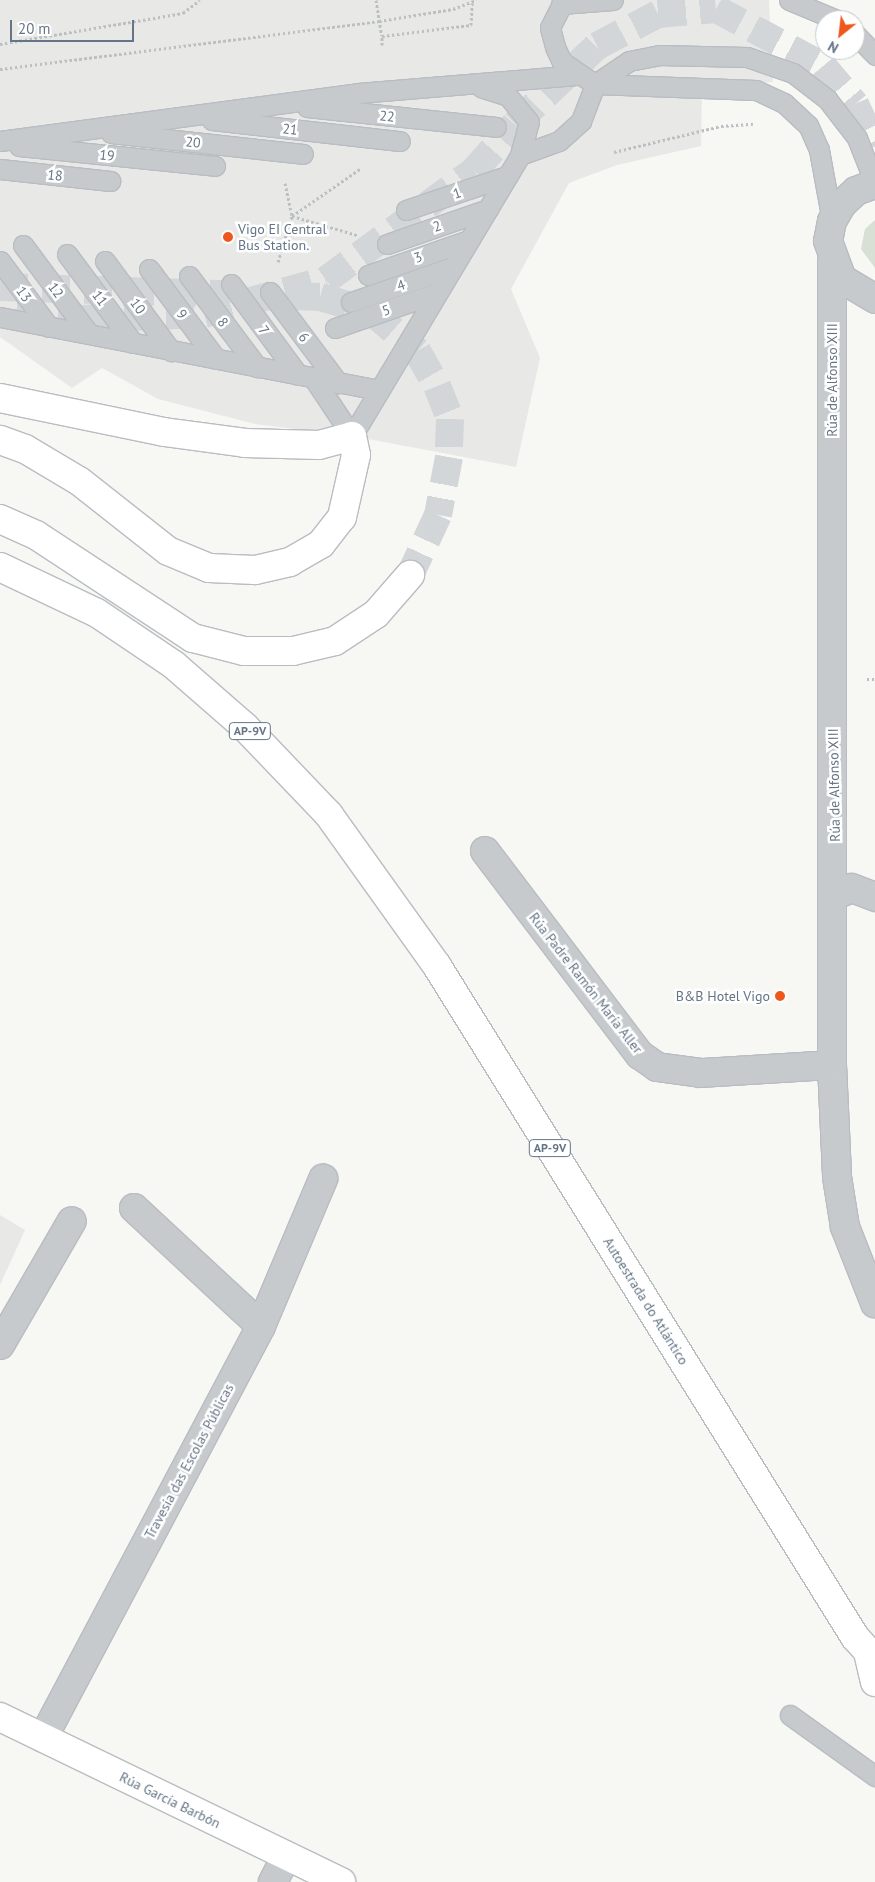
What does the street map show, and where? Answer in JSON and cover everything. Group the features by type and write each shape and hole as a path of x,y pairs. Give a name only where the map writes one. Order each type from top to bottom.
{"main road":[{"path":"0,398 164,432 245,443 319,445 352,436 355,465 342,517 321,544 290,562 255,570 209,568 168,551 79,481 26,448 0,440"},
{"path":"0,519 36,535 193,638 244,651 293,651 335,641 376,614 410,575"},
{"name":"Autoestrada do Atlántico","path":"0,566 97,614 174,665 246,727 329,815 437,966 866,1649 875,1682"},
{"name":"Rúa García Barbón","path":"0,1717 341,1882"}],"street":[{"path":"832,221 856,191 875,184"},
{"name":"Rúa de Alfonso XIII","path":"832,221 828,241 832,262 835,895 832,1065 837,1177 845,1227 875,1303"},
{"path":"832,262 857,292 875,298"},
{"name":"Rúa Padre Ramón María Aller","path":"486,850 640,1055 657,1067 701,1073 832,1065"},
{"path":"835,895 852,888 875,897"},
{"name":"Travesía das Escolas Públicas","path":"43,1738 261,1326 323,1179"},
{"path":"134,1208 261,1326"},
{"path":"0,1345 72,1221"},
{"path":"273,1882 286,1856"}],"lane":[{"path":"613,0 562,2 550,28 562,62 576,75 595,84 756,90 784,103 808,125 819,150 832,221"},
{"path":"789,0 815,11"},
{"path":"865,44 875,55"},
{"path":"520,155 559,141 581,122 595,84 629,62 658,55 759,59 794,73 828,99 857,138 875,184"},
{"path":"0,143 82,130 279,104 576,75"},
{"path":"352,436 520,155 529,122 508,96 473,84"},
{"name":"22","path":"279,104 496,127"},
{"name":"21","path":"181,117 400,141"},
{"name":"20","path":"82,130 303,154"},
{"name":"19","path":"0,143 214,166"},
{"name":"18","path":"0,169 110,181"},
{"name":"1","path":"406,210 507,176"},
{"name":"2","path":"387,244 488,209"},
{"name":"3","path":"368,275 469,240"},
{"name":"12","path":"23,245 89,334"},
{"name":"11","path":"66,254 133,343"},
{"name":"13","path":"0,261 49,327"},
{"name":"10","path":"104,261 171,351"},
{"name":"4","path":"351,302 452,267"},
{"name":"9","path":"149,269 216,360"},
{"name":"8","path":"189,276 257,367"},
{"name":"7","path":"231,284 352,436"},
{"name":"6","path":"270,292 338,382"},
{"name":"5","path":"335,328 436,293"},
{"path":"2,315 49,327 378,390"},
{"path":"790,1715 875,1776"}],"path":[{"path":"0,44 182,13 200,0"},
{"path":"376,0 382,45"},
{"path":"0,69 379,21 472,3 476,0"},
{"path":"382,36 471,25 472,3"},
{"path":"614,152 721,126 761,126"},
{"path":"292,216 362,168"},
{"path":"270,292 292,216 283,174"},
{"path":"292,216 387,244"}],"shaded area":[{"path":"0,0 769,0 773,82 702,87 701,146 617,165 569,183 511,289 540,358 516,467 352,436 255,424 158,399 102,368 72,388 0,337"},
{"path":"875,220 875,268 861,249 865,229"},
{"path":"0,1215 25,1230 0,1285"}],"tunnel":[{"path":"16,313 82,319 204,314 326,280 474,171 515,124 597,46 658,14 716,9 823,66 855,104 875,147"},
{"path":"0,287 227,294"},
{"path":"292,296 320,297 372,312 417,351 437,386 450,419 449,457 438,515 410,575"}],"place":[{"name":"Vigo EI Central Bus Station.","path":"228,237"},
{"name":"B&B Hotel Vigo","path":"780,996"}]}
